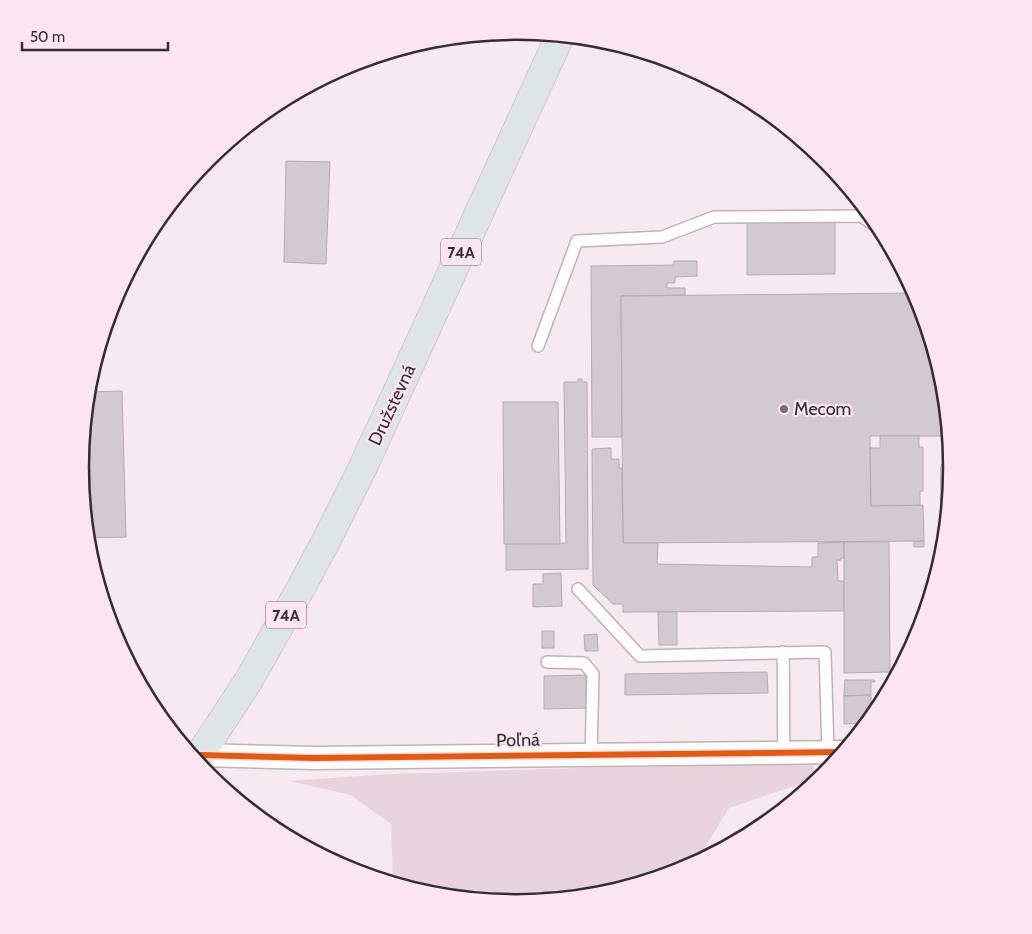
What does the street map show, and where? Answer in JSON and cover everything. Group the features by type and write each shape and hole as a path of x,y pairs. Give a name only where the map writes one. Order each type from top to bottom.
{"main road":[{"name":"Družstevná","path":"200,754 249,680 326,541 362,469 557,42"}],"street":[{"name":"Poľná","path":"204,758 834,752"}],"lane":[{"path":"538,346 577,241 662,237 714,217 861,216"},
{"path":"578,589 640,656 825,652 836,750"},
{"path":"783,652 785,694 783,713 784,753"},
{"path":"547,662 584,663 594,674 591,754"}],"shaded area":[{"path":"813,761 814,773 803,783 729,808 705,850 679,861 653,871 599,886 544,893 516,894 488,893 433,886 393,875 391,824 351,795 289,781 389,774"}],"building":[{"path":"286,161 330,162 326,264 284,262"},
{"path":"835,220 835,274 747,275 747,221"},
{"path":"674,261 697,261 697,276 675,277 675,283 667,283 667,288 685,288 685,295 621,296 622,437 592,437 591,266 674,265"},
{"name":"Mecom","path":"905,293 928,356 935,384 942,436 870,436 871,506 923,505 924,541 623,543 621,296"},
{"path":"578,379 582,379 582,382 587,382 588,569 506,570 506,544 566,543 564,382 578,382"},
{"path":"122,391 126,537 95,538 89,467 90,439 96,392"},
{"path":"503,402 558,402 560,544 504,544"},
{"path":"880,436 919,436 919,447 923,447 923,491 920,491 920,505 871,506 870,448 880,448"},
{"path":"611,448 611,459 619,459 619,468 622,468 623,543 658,543 657,564 812,567 812,557 818,557 818,543 844,542 844,558 837,560 838,581 844,581 844,611 623,612 623,604 613,604 593,585 592,449"},
{"path":"924,541 924,547 914,547 914,542"},
{"path":"844,542 889,542 890,672 844,673"},
{"path":"561,573 562,606 533,607 533,584 543,584 543,574"},
{"path":"658,612 677,612 677,645 659,645"},
{"path":"542,631 554,631 554,648 542,648"},
{"path":"597,634 598,651 585,651 584,635"},
{"path":"767,672 768,693 625,695 625,674"},
{"path":"586,675 586,708 544,709 544,676"},
{"path":"845,680 875,680 875,682 871,682 871,695 844,696"},
{"path":"871,695 871,704 857,723 844,724 844,696"}],"cycle path":[{"path":"201,755 314,758 834,752"}],"place":[{"name":"Mecom","path":"784,409"}]}
